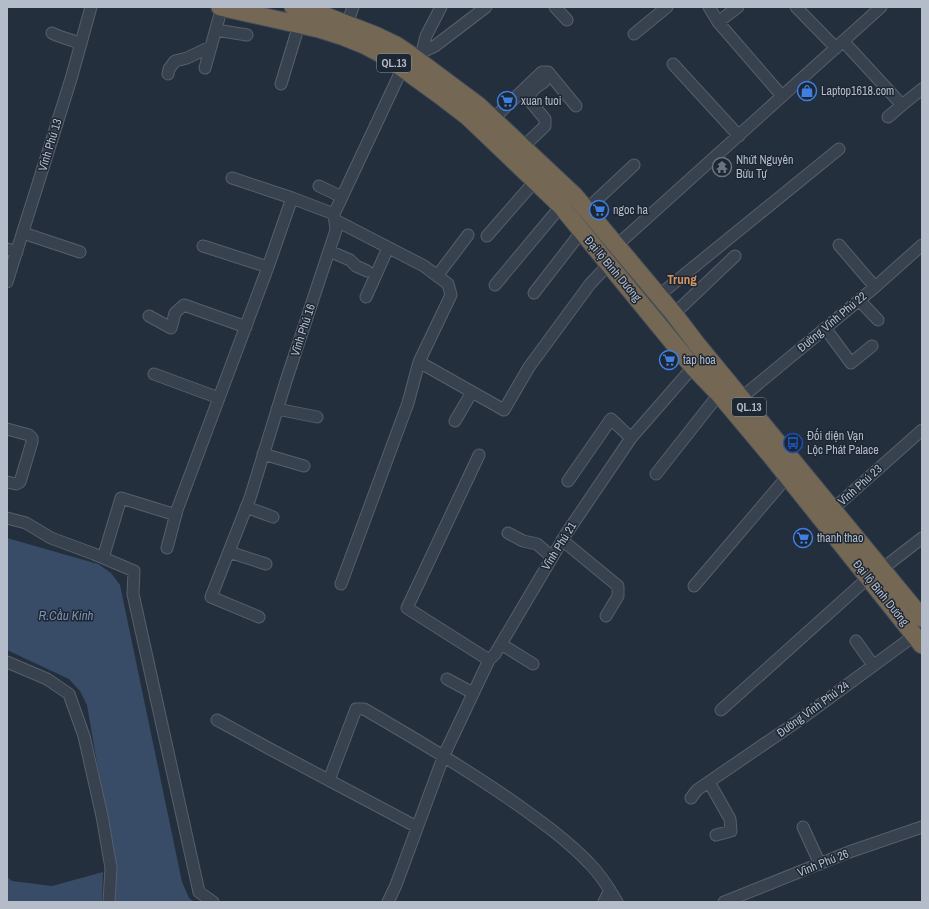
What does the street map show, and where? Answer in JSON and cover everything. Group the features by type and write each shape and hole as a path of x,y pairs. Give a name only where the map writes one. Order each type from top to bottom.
{"highway":[{"name":"Đại lộ Bình Dương","path":"221,7 319,29 350,40 387,58 468,117 561,206 693,367 719,394 787,477 875,573 922,618"},
{"name":"Đại lộ Bình Dương","path":"293,7 321,14 417,53 478,105 574,196 674,314 705,355 833,509 919,640"},
{"path":"693,367 705,355"}],"street":[{"name":"Vĩnh Phú 13","path":"7,282 12,250 23,233 91,7"},
{"path":"205,68 221,7"},
{"path":"347,24 353,7"},
{"path":"417,53 441,7"},
{"path":"417,53 435,46 486,7"},
{"path":"555,7 567,20"},
{"path":"634,34 667,7"},
{"path":"709,7 718,22 782,96"},
{"path":"718,22 738,7"},
{"path":"796,7 840,44 902,105"},
{"path":"616,246 881,7"},
{"path":"280,84 299,25"},
{"path":"216,30 247,35"},
{"path":"52,33 61,38 74,40 81,44"},
{"path":"168,74 169,69 175,61 187,58 210,47"},
{"path":"673,64 739,136"},
{"name":"Vĩnh Phú 16","path":"259,618 211,597 246,507 336,230 334,217 402,69"},
{"path":"493,119 542,72 548,72 576,106"},
{"path":"523,147 545,126 545,120 530,101 529,97 531,91 544,82"},
{"path":"888,117 922,89"},
{"path":"658,296 839,149"},
{"path":"586,210 634,165"},
{"path":"232,178 292,198 334,217 388,248 424,266 448,284 452,295 419,362 408,403 341,584"},
{"path":"486,236 535,182"},
{"path":"319,186 342,197"},
{"path":"167,548 176,515 292,198"},
{"path":"495,286 561,206"},
{"path":"534,293 582,231"},
{"path":"23,233 80,252"},
{"path":"436,276 468,235"},
{"path":"839,245 875,287"},
{"name":"Đường Vĩnh Phú 22","path":"741,398 875,287 922,245"},
{"path":"202,246 268,267"},
{"path":"366,297 388,248"},
{"path":"329,251 350,260 356,266 367,271"},
{"path":"674,314 735,256"},
{"path":"419,362 472,392 502,413 534,361 590,284 609,264"},
{"path":"859,300 878,320"},
{"path":"149,316 171,328 175,313 184,305 246,327"},
{"path":"825,328 852,364 872,346"},
{"name":"Vĩnh Phú 21","path":"388,902 396,885 444,755 489,660 495,654 562,540 631,438 693,367"},
{"path":"154,374 219,398"},
{"path":"455,421 472,392"},
{"path":"656,474 719,394"},
{"path":"277,409 317,417"},
{"path":"568,481 611,419 631,438"},
{"path":"7,429 29,435 32,438 20,482 16,484 7,482"},
{"name":"Vĩnh Phú 23","path":"833,509 922,430"},
{"path":"263,454 304,466"},
{"path":"479,455 407,608 489,660"},
{"path":"694,586 787,477"},
{"path":"103,558 121,498 176,515"},
{"path":"246,507 273,517"},
{"path":"7,518 26,523 51,538 103,558 134,572 133,594 199,892 213,902"},
{"path":"508,534 523,541 536,544 552,557"},
{"path":"721,710 875,573 922,538"},
{"path":"562,540 618,586 618,596 606,616"},
{"path":"229,552 266,564"},
{"name":"Đường Vĩnh Phú 24","path":"691,798 697,790 798,721 873,665 919,640"},
{"path":"856,641 873,665"},
{"path":"501,644 533,664"},
{"path":"7,662 46,679 68,694 84,736 102,816 111,868 110,896"},
{"path":"447,679 473,693"},
{"path":"329,780 356,709 364,709 444,755 538,819 572,846 590,864 610,890 617,902"},
{"path":"217,720 417,827"},
{"path":"709,782 730,820 731,831 716,835"},
{"path":"803,827 820,864"},
{"name":"Vĩnh Phú 26","path":"724,902 741,899 849,852 922,827"},
{"path":"604,902 610,890"}],"water":[{"name":"R.Cầu Kinh","path":"7,538 98,564 111,573 120,585 182,882 189,898 194,902 115,902 116,873 87,705 80,691 69,679 7,650"},
{"path":"103,872 102,902 7,902 7,877 12,881 52,886"}],"place":[{"name":"Laptop1618.com","path":"807,91"},
{"name":"xuan tuoi","path":"507,101"},
{"name":"Nhứt Nguyên Bửu Tự","path":"722,167"},
{"name":"ngoc ha","path":"599,210"},
{"name":"tap hoa","path":"669,360"},
{"name":"Đối diện Vạn Lộc Phát Palace","path":"793,443"},
{"name":"thanh thao","path":"803,538"}],"district":[{"name":"Trung","path":"682,279"}]}
